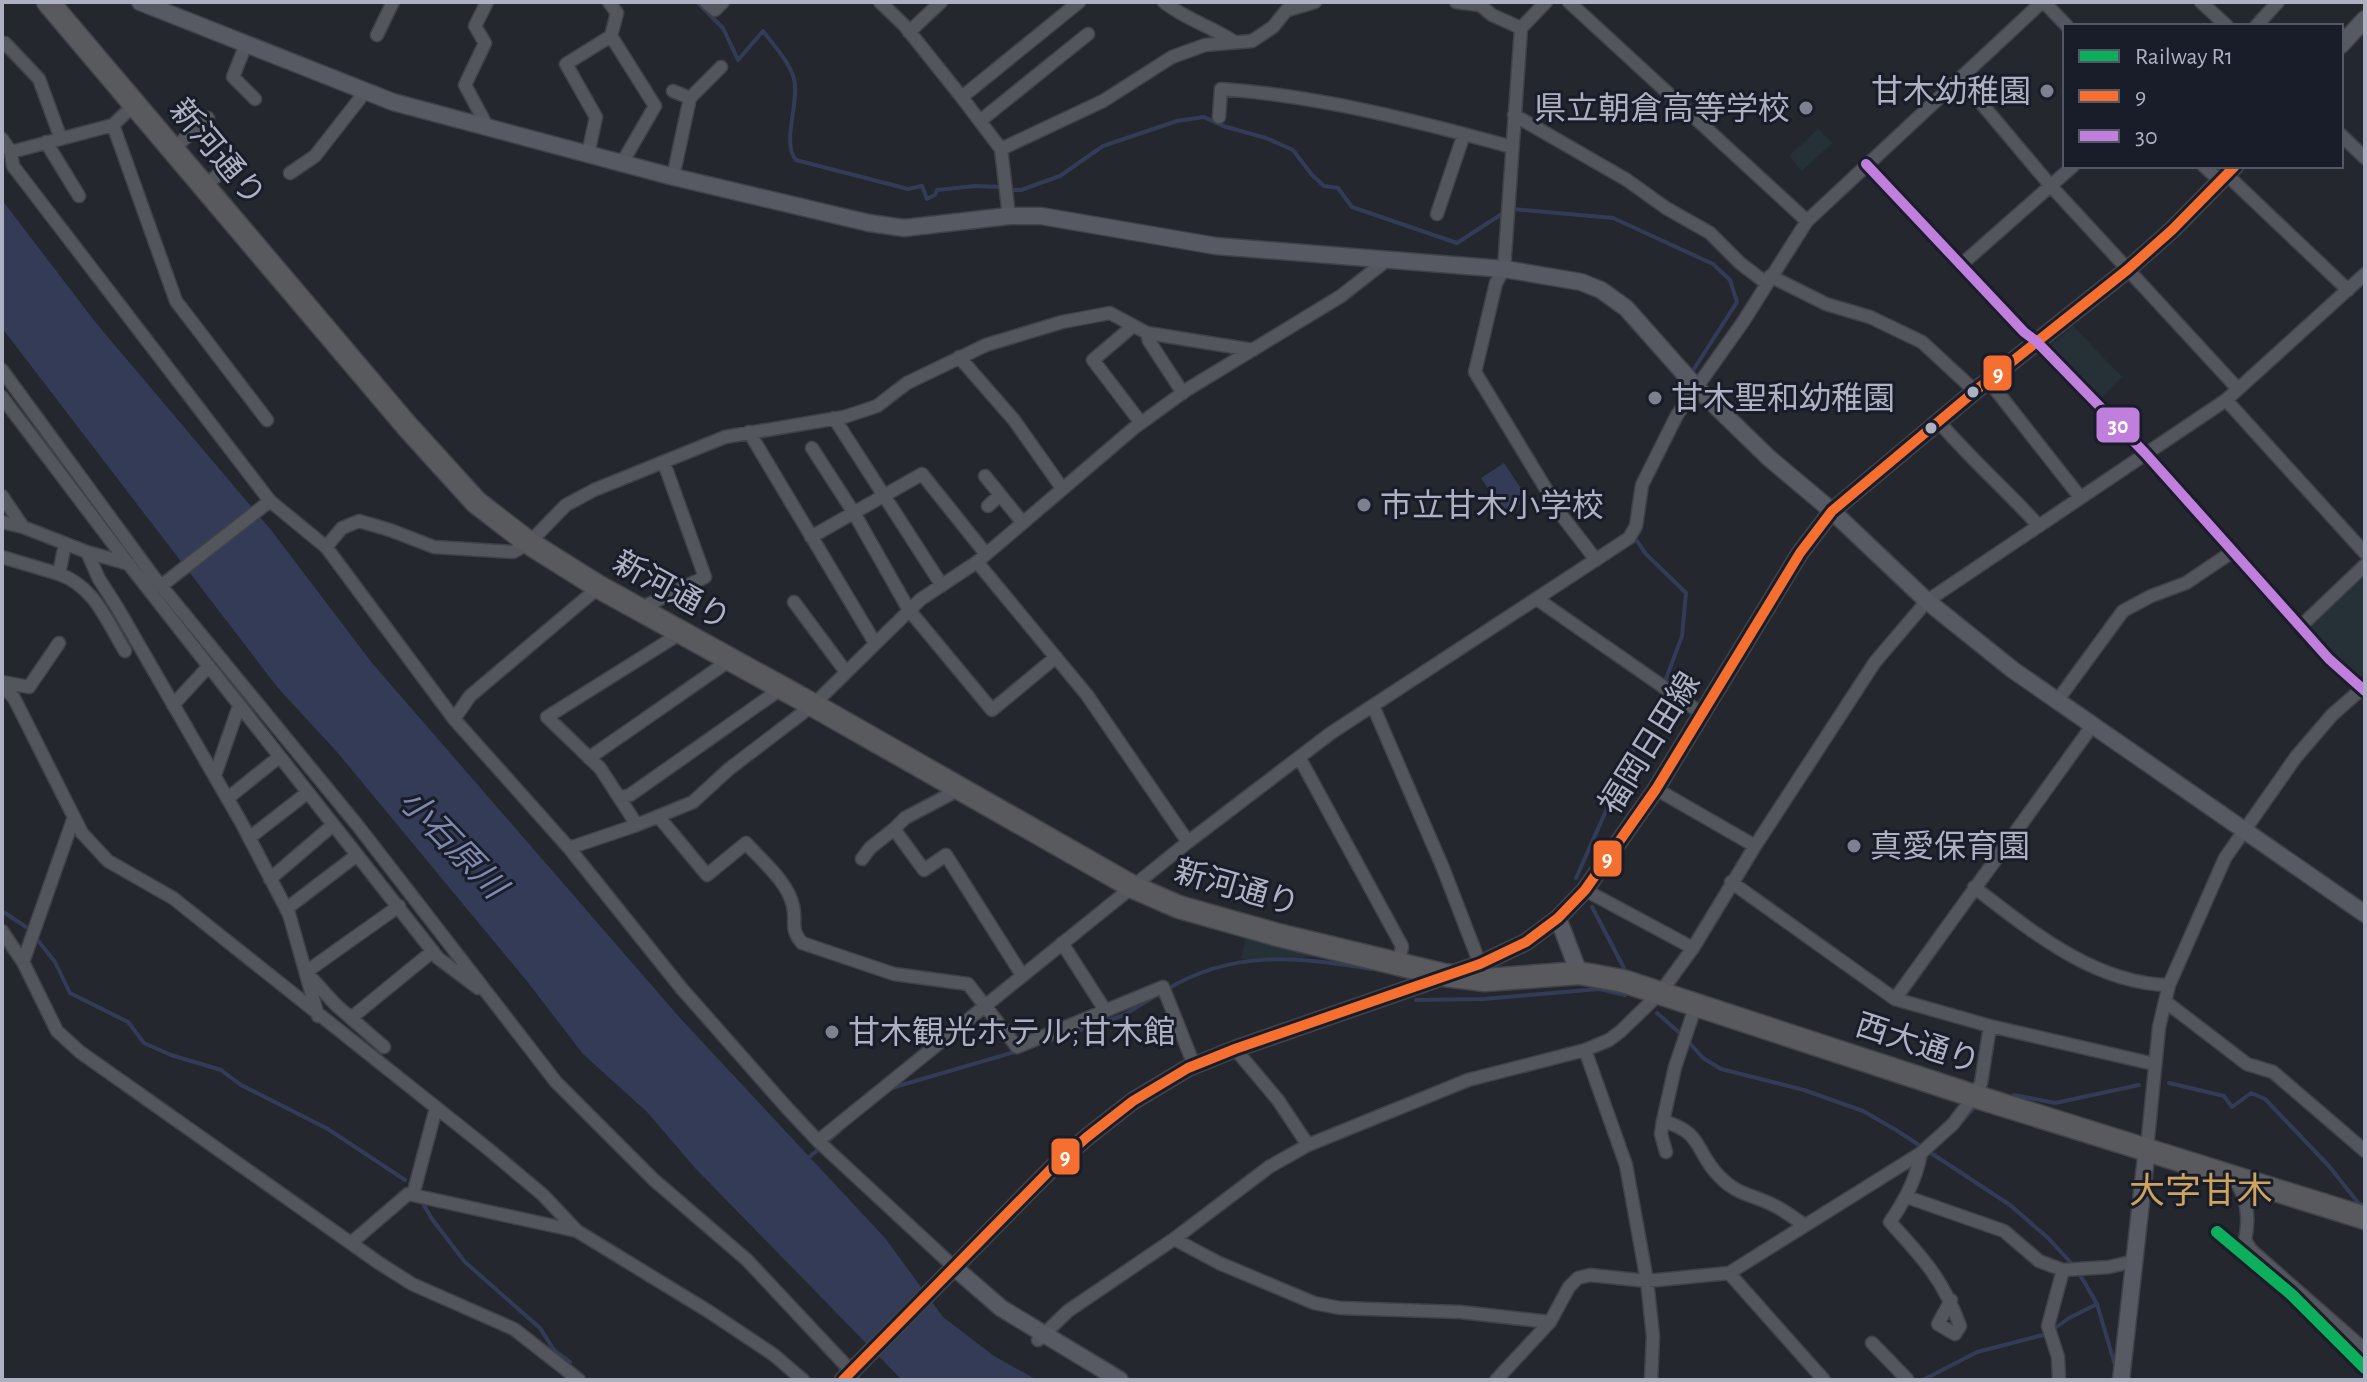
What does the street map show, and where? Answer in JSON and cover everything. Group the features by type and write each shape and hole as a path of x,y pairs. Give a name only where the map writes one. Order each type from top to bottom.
{"highway":[{"name":"新河通り","path":"48,2 407,426 476,502 529,543 599,587 1133,887 1179,907 1278,935 1444,975"},
{"name":"西大通り","path":"1444,975 1485,980 1579,973 1623,981 1974,1096 2365,1218"}],"street":[{"path":"140,2 393,102 673,177 869,223 904,228 1009,216 1041,216 1216,246 1504,269 1581,282 1601,290 1626,308 1697,388 1769,458 1832,511 1927,601 2013,670 2365,914"},
{"path":"377,35 393,2"},
{"path":"487,2 475,26 485,43 465,85 488,128"},
{"path":"588,154 596,117 566,64 611,36 617,13 609,2"},
{"path":"706,2 715,10 723,2"},
{"path":"880,2 909,32 1001,149 1009,216"},
{"path":"909,32 941,2"},
{"path":"962,97 1079,2"},
{"path":"1164,2 1183,16 1213,28 1233,41"},
{"path":"1001,149 1103,101 1172,57 1205,45 1252,41 1273,27 1291,6 1315,2"},
{"path":"1456,2 1479,3 1492,15 1521,28"},
{"path":"1546,2 1521,28 1504,269 1496,283 1475,372 1556,506 1596,560"},
{"path":"1569,2 1807,221"},
{"path":"818,1141 1188,842 1299,757 1629,538 1636,526 1642,485 1677,415 1807,221 2043,2 2065,24"},
{"path":"2201,2 2225,24"},
{"path":"2258,24 2278,2"},
{"path":"2343,43 2365,19"},
{"path":"980,121 1088,34"},
{"path":"611,36 655,106 622,163"},
{"path":"5,43 39,79 61,139"},
{"path":"246,44 233,77 255,99"},
{"path":"673,177 690,98 721,67"},
{"path":"1960,78 2050,185 2238,389"},
{"path":"1219,117 1221,89 1265,92 1512,147"},
{"path":"673,91 690,98"},
{"path":"290,173 315,156 365,92"},
{"path":"11,152 113,125 135,104"},
{"path":"1514,115 1627,180 1666,208 1710,233 1740,263 1768,280 1826,304 1870,317 1922,342 1982,385 2080,497"},
{"path":"173,149 208,118"},
{"path":"113,125 176,301 267,420"},
{"path":"1437,214 1464,134"},
{"path":"2343,137 2365,158"},
{"path":"2,139 11,152 13,166 270,501 326,547 454,719 569,848 682,989 818,1141 950,1273 1040,1338 1120,1380"},
{"path":"46,142 79,196"},
{"path":"204,186 233,163"},
{"path":"1866,164 2024,332 2145,453 2329,659 2364,689 2314,735 2242,830 2225,858 2169,985 2154,1064 2121,1380"},
{"path":"1962,264 2071,168"},
{"path":"2227,174 2348,290"},
{"name":"福岡日田線","path":"851,1372 1087,1137 1133,1101 1194,1065 1480,964 1526,942 1558,918 1585,890 1656,789 1800,553 1832,511 1982,385 2127,270 2227,174"},
{"path":"569,848 693,802 729,769 813,705 909,610 941,584 982,558 1141,423 1183,393 1341,296 1387,260"},
{"path":"1040,1338 1068,1311 1174,1239 1269,1167 1308,1145 1468,1080 1585,1050 1621,1031 1660,993 1693,948 1731,882 1875,662 1927,601 2226,400 2365,274"},
{"path":"326,547 342,528 359,521 434,547 513,552 529,543 566,505 594,490 725,437 834,418 877,406 907,383 986,345 1023,332 1110,313 1147,333 1253,350"},
{"path":"1133,326 1093,360 1141,423"},
{"path":"1147,333 1149,341 1183,393"},
{"path":"959,357 1014,420 1062,488"},
{"path":"2,370 157,581 358,826 556,1082 654,1180 747,1260 851,1372"},
{"path":"2,397 208,667 433,951 491,999"},
{"path":"2226,400 2365,553"},
{"path":"834,418 941,584"},
{"path":"1939,422 1965,453 1995,478 2039,526"},
{"path":"749,432 875,643"},
{"path":"812,448 854,513 909,610 992,710 1056,657"},
{"path":"639,609 705,577 664,463"},
{"path":"811,537 922,474 1087,695 1188,842"},
{"path":"985,476 1023,523"},
{"path":"988,506 1000,495"},
{"path":"2,496 23,527"},
{"path":"157,581 270,501"},
{"path":"2,522 87,552 127,562 157,581"},
{"path":"59,574 65,544"},
{"path":"87,552 99,579 228,798 286,909 318,1016"},
{"path":"2057,701 2123,611 2186,583 2232,552"},
{"path":"2,557 76,580 86,588 125,651"},
{"path":"2300,627 2365,565"},
{"path":"454,719 470,696 599,587"},
{"path":"1537,599 1701,713"},
{"path":"794,602 846,672"},
{"path":"637,825 621,797 589,758 547,717 681,633"},
{"path":"2,684 29,687 59,643"},
{"path":"589,758 730,660"},
{"path":"173,705 208,667"},
{"path":"2,684 14,698 82,833 108,861 173,898 543,1195 577,1231 708,1311 774,1355 803,1380"},
{"path":"621,797 630,795 782,688"},
{"path":"215,775 239,706"},
{"path":"1373,706 1443,868 1480,964"},
{"path":"1895,999 2092,726"},
{"path":"228,798 279,757"},
{"path":"1299,757 1402,946 1399,963"},
{"path":"862,859 870,848 905,818 960,789"},
{"path":"1656,789 1755,846"},
{"path":"249,838 307,793"},
{"path":"658,816 707,875 746,843 786,888 793,907 793,933 802,943 894,974 968,984 1017,1047 1163,987 1194,1065"},
{"path":"23,962 74,817"},
{"path":"270,879 333,825"},
{"path":"894,829 924,870 946,855 1022,975"},
{"path":"286,909 357,855"},
{"path":"1731,882 1895,999 1990,1026 2154,1064"},
{"path":"1974,887 2098,971 2136,982 2169,985"},
{"path":"1585,890 1693,948"},
{"path":"306,972 399,906"},
{"path":"1558,918 1579,973"},
{"path":"2,931 23,962 57,1031 80,1052 412,1284 514,1329 579,1380"},
{"path":"1062,943 1105,1010"},
{"path":"351,1018 433,951"},
{"path":"306,972 384,1047"},
{"path":"2166,1002 2247,1064 2273,1072 2365,1151"},
{"path":"1666,1152 1661,1134 1663,1121 1675,1067 1696,1005"},
{"path":"1496,1380 1550,1322 1569,1287 1578,1278 1590,1275 1647,1281 1729,1273 1924,1150 1953,1124 1981,1083 1990,1026"},
{"path":"1235,1049 1278,1100 1308,1145"},
{"path":"1585,1050 1626,1165 1647,1281 1653,1336 1651,1380"},
{"path":"413,1195 436,1108"},
{"path":"1663,1121 1694,1136 1707,1160 1731,1187 1742,1195 1769,1203 1804,1225"},
{"path":"1924,1150 1907,1197 1890,1222 1938,1276 1951,1300"},
{"path":"2233,1176 2246,1203 2249,1223 2245,1240 2251,1250 2365,1350"},
{"path":"351,1243 408,1194 577,1231"},
{"path":"1907,1197 2004,1231 2039,1261 2063,1270 2109,1267 2135,1261"},
{"path":"1174,1239 1219,1263 1314,1303 1340,1308 1460,1312 1550,1322"},
{"path":"2059,1380 2058,1357 2048,1326 2063,1270"},
{"path":"1729,1273 1824,1380"},
{"path":"1872,1343 1906,1380"}],"shaded area":[{"path":"1818,129 1832,143 1802,171 1789,156"},
{"path":"2073,326 2122,377 2100,399 2049,347"},
{"path":"2365,570 2365,673 2358,680 2311,631 2311,626"},
{"path":"1246,937 1312,953 1313,957 1241,959"}],"water":[{"name":"小石原川","path":"2,200 96,323 271,530 372,663 680,1018 885,1238 943,1317 994,1356 1037,1380 902,1380 696,1169 647,1112 583,1054 526,980 337,752 278,688 2,328"},
{"path":"1504,463 1528,499 1505,514 1481,478"}],"waterway":[{"path":"697,2 723,28 738,60 763,31 785,60 795,88 790,143 796,160 908,189 922,186 927,199 937,190 1002,187"},
{"path":"1010,190 1021,190 1060,176 1103,146 1177,121 1204,117 1293,150 1312,175 1324,186 1338,188 1352,207 1457,243 1505,212"},
{"path":"1513,209 1613,218 1713,264 1730,280 1737,302 1694,369"},
{"path":"1637,541 1686,593 1682,636 1666,679"},
{"path":"1576,878 1643,728"},
{"path":"1592,907 1624,968"},
{"path":"2,911 26,927"},
{"path":"36,938 55,962 70,993 128,1022 144,1043 221,1070 241,1085 328,1129 405,1180"},
{"path":"1166,990 1191,977 1241,962 1318,961 1372,969"},
{"path":"1416,1000 1484,999 1599,989 1625,995"},
{"path":"1045,1042 1124,1015 1155,996"},
{"path":"1657,1013 1682,1035"},
{"path":"1688,1041 1703,1058 1721,1069 1804,1090 1863,1111 1896,1130 2010,1205 2074,1266"},
{"path":"888,1089 1018,1051"},
{"path":"2169,1083 2224,1096 2232,1107 2251,1093 2265,1099 2329,1166 2359,1204 2365,1205"},
{"path":"2014,1095 2055,1103 2139,1085"},
{"path":"1963,1120 1973,1109"},
{"path":"807,1159 840,1131"},
{"path":"422,1202 465,1262 540,1328 554,1350 570,1362"},
{"path":"2079,1273 2097,1304 2115,1365"},
{"path":"1923,1380 1977,1352 2047,1334 2069,1318 2097,1304"}],"rail line":[{"name":"R1","path":"2217,1232 2291,1294 2365,1368"}],"transit line":[{"name":"30","path":"1866,164 2024,332 2145,453 2329,659 2365,691"},
{"name":"9","path":"843,1380 1052,1168 1133,1101 1188,1068 1235,1049 1480,964 1526,942 1558,918 1585,890 1656,789 1800,553 1832,511 1975,391 2127,270 2233,168"}],"place":[{"name":"甘木幼稚園","path":"2047,91"},
{"name":"県立朝倉高等学校","path":"1806,108"},
{"name":"甘木聖和幼稚園","path":"1655,398"},
{"name":"市立甘木小学校","path":"1364,505"},
{"name":"真愛保育園","path":"1854,846"},
{"name":"甘木観光ホテル;甘木館","path":"832,1032"}],"district":[{"name":"大字甘木","path":"2201,1190"}]}
